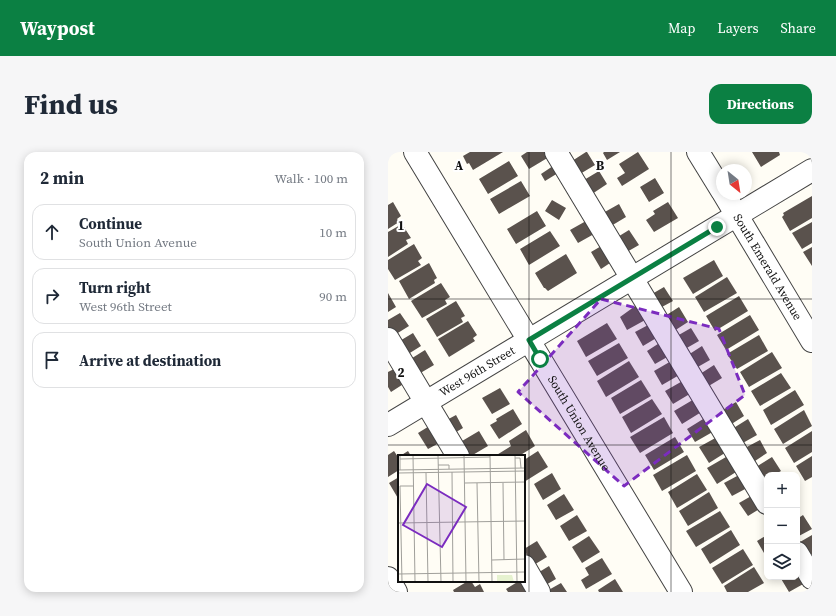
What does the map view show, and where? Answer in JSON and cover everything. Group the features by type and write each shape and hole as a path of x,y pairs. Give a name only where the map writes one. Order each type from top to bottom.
{"street":[{"name":"South Union Avenue","path":"415,152 681,592"},
{"path":"556,152 764,498"},
{"name":"South Emerald Avenue","path":"698,152 716,182"},
{"name":"West 96th Street","path":"388,424 812,170"},
{"name":"South Emerald Avenue","path":"727,200 812,341"},
{"path":"388,339 457,455"},
{"path":"800,558 812,578"},
{"path":"525,568 539,592"},
{"path":"388,578 396,592"}],"highlighted area":[{"path":"601,299 719,329 745,395 624,486 518,392"}],"building":[{"path":"470,152 503,152 473,170 469,163 467,164 463,156"},
{"path":"527,152 545,152 549,157 529,169 521,156"},
{"path":"586,152 595,165 580,174 572,161"},
{"path":"620,152 607,160 603,153"},
{"path":"638,152 649,169 622,186 617,178 625,173 619,164"},
{"path":"752,152 779,152 780,155 761,167"},
{"path":"509,161 518,176 488,194 479,179"},
{"path":"553,166 558,173 545,181 541,174"},
{"path":"599,171 607,184 592,194 584,180"},
{"path":"655,178 664,193 649,202 640,187"},
{"path":"521,181 530,196 499,214 490,199"},
{"path":"812,196 812,218 790,231 782,217 784,215 783,213"},
{"path":"552,200 566,208 559,220 545,211"},
{"path":"393,202 401,216 397,219 399,222 388,229 388,205"},
{"path":"668,202 678,218 654,232 646,220 655,214 653,211"},
{"path":"619,204 626,217 611,226 603,213"},
{"path":"537,211 546,226 516,244 507,229"},
{"path":"586,221 594,234 578,243 570,230"},
{"path":"812,222 812,243 802,249 792,233"},
{"path":"402,224 411,238 406,240 408,244 388,257 388,232"},
{"path":"629,230 639,245 625,253 616,238"},
{"path":"550,231 560,246 529,265 520,249"},
{"path":"414,244 422,258 418,261 421,265 395,280 388,269 388,260"},
{"path":"603,245 613,261 601,269 591,252"},
{"path":"812,247 812,266 803,252"},
{"path":"566,254 577,273 548,291 544,288 535,273"},
{"path":"714,260 723,276 693,294 683,278"},
{"path":"429,263 437,278 434,280 435,283 409,299 399,281"},
{"path":"727,277 737,293 704,312 695,297"},
{"path":"441,283 450,297 445,300 447,304 422,318 411,301"},
{"path":"664,287 673,301 660,308 652,294"},
{"path":"388,293 396,307 388,312"},
{"path":"739,296 748,311 715,331 706,316"},
{"path":"456,301 465,316 461,318 463,322 437,337 426,319"},
{"path":"638,304 647,319 627,330 620,317"},
{"path":"679,307 688,322 674,331 665,316"},
{"path":"400,313 409,326 393,336 388,327 388,320"},
{"path":"750,315 759,330 726,350 717,335"},
{"path":"468,321 477,335 473,338 475,341 449,357 438,339"},
{"path":"607,323 617,339 586,357 577,341"},
{"path":"650,324 658,337 643,346 635,332"},
{"path":"691,328 699,341 685,349 677,336"},
{"path":"413,333 421,346 405,356 398,342"},
{"path":"759,335 768,351 737,369 727,354"},
{"path":"661,342 669,356 655,364 647,351"},
{"path":"619,343 628,358 597,376 588,361"},
{"path":"702,346 710,360 696,368 688,355"},
{"path":"425,350 434,365 417,375 409,360"},
{"path":"772,352 782,368 749,387 740,372"},
{"path":"673,360 681,374 662,385 654,371"},
{"path":"629,361 639,377 606,397 597,381"},
{"path":"714,365 722,378 707,387 700,374"},
{"path":"396,368 405,383 391,392 388,387 388,372"},
{"path":"781,373 791,388 760,406 751,391"},
{"path":"686,379 693,392 673,404 665,391"},
{"path":"641,380 651,396 620,414 611,398"},
{"path":"500,388 510,404 492,414 482,398"},
{"path":"795,390 804,405 771,425 763,410"},
{"path":"696,398 703,411 682,424 674,411"},
{"path":"652,399 662,414 631,433 622,417"},
{"path":"736,402 744,416 730,425 721,411"},
{"path":"513,409 522,424 499,439 490,425 497,421 496,419"},
{"path":"804,410 812,426 783,444 774,429"},
{"path":"456,415 463,428 451,435 443,422"},
{"path":"708,416 716,430 695,442 687,429"},
{"path":"664,417 673,433 640,453 630,437"},
{"path":"748,419 757,435 741,444 732,429"},
{"path":"431,425 441,442 428,449 418,433"},
{"path":"526,430 535,446 521,455 497,455 511,446 509,441"},
{"path":"479,431 488,446 473,455 464,455 457,444"},
{"path":"812,431 812,452 794,463 785,448"},
{"path":"719,436 728,451 709,463 699,447"},
{"path":"675,437 684,452 654,470 645,455"},
{"path":"760,440 767,453 752,463 743,449"},
{"path":"394,451 398,457 398,471 388,477 388,455"},
{"path":"408,451 410,455 402,455"},
{"path":"538,451 548,467 525,481 525,459"},
{"path":"687,455 696,471 662,491 653,475"},
{"path":"812,456 812,477 805,481 796,466"},
{"path":"726,457 736,472 717,484 707,468"},
{"path":"772,457 781,471 764,472 764,479 756,467"},
{"path":"552,473 561,489 543,500 534,484"},
{"path":"697,474 707,490 677,508 668,492"},
{"path":"739,475 747,488 732,496 724,483"},
{"path":"398,478 398,498 389,483"},
{"path":"709,492 718,508 688,526 679,511"},
{"path":"564,494 574,510 556,520 547,505"},
{"path":"753,495 761,508 748,516 739,503"},
{"path":"720,511 730,527 696,547 686,531"},
{"path":"577,515 587,531 569,541 560,526"},
{"path":"803,515 812,529 800,535 800,517"},
{"path":"731,530 740,545 710,564 701,549"},
{"path":"812,535 812,554 809,556 800,542"},
{"path":"589,536 600,552 582,563 572,547"},
{"path":"764,537 764,553 757,541"},
{"path":"537,541 547,557 532,566 525,548"},
{"path":"743,549 753,565 722,584 712,568"},
{"path":"602,558 612,574 586,589 581,580 589,575 585,568"},
{"path":"549,566 556,579 544,586 536,574"},
{"path":"754,567 764,583 748,592 727,592 724,586"},
{"path":"800,574 805,583 789,592 782,580 800,580"},
{"path":"615,579 623,592 599,592 598,590"},
{"path":"466,582 472,582 475,587 480,584 484,592 454,592 453,590"},
{"path":"517,582 523,582 529,592 508,592 506,589"},
{"path":"561,583 567,592 545,592"}],"route":[{"path":"540,359 529,340 717,227"}]}
